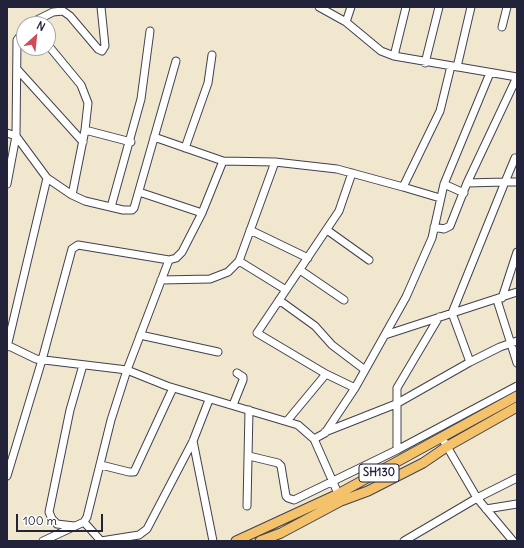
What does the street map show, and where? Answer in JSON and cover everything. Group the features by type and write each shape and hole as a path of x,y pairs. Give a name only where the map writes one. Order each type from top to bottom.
{"main road":[{"path":"236,541 340,497 375,488 422,463 445,442 517,396"},
{"path":"445,442 517,407"},
{"path":"260,541 280,533 340,497"}],"street":[{"path":"47,16 58,10 66,13 102,51 105,46 100,7"},
{"path":"318,7 346,22 374,46 394,56 426,63 454,66 517,77 448,229 434,226"},
{"path":"346,22 351,7"},
{"path":"394,56 406,7"},
{"path":"426,63 439,7"},
{"path":"403,187 440,111 471,7"},
{"path":"502,27 507,7"},
{"path":"111,207 141,99 150,31"},
{"path":"56,55 81,85 88,103 83,142 72,195"},
{"path":"185,148 208,83 212,55"},
{"path":"7,184 16,136 17,56"},
{"path":"7,133 16,136 47,178 72,195 85,201 132,210 139,192 176,61"},
{"path":"17,69 83,142"},
{"path":"325,432 355,388 406,297 432,238 444,184 490,73"},
{"path":"85,130 130,142"},
{"path":"154,137 223,161 275,162 352,172 440,198"},
{"path":"470,362 452,312 515,158"},
{"path":"7,476 42,360 70,252 74,246 78,245 169,260 176,258 182,252 202,214 223,161"},
{"path":"161,280 210,279 228,272 239,261 275,162"},
{"path":"352,172 342,206 257,333 326,374 355,388"},
{"path":"47,178 7,346 42,360 127,370 209,400 287,421 302,427 314,439 340,497"},
{"path":"468,183 517,182"},
{"path":"444,184 464,193"},
{"path":"139,192 202,214"},
{"path":"250,230 308,258"},
{"path":"327,230 369,260"},
{"path":"517,252 499,299 514,342 517,363"},
{"path":"43,541 84,522 92,501 111,420 127,370 169,260"},
{"path":"239,261 286,290"},
{"path":"300,270 344,300"},
{"path":"385,335 517,292"},
{"path":"279,300 315,326 332,345 365,370"},
{"path":"398,450 396,404 397,388 439,317"},
{"path":"140,335 218,352"},
{"path":"314,439 325,432 396,404 470,362 514,342"},
{"path":"74,526 57,524 49,512 70,410 83,365"},
{"path":"233,406 243,380 241,375 237,373"},
{"path":"287,421 326,374"},
{"path":"248,456 273,461 281,466 286,496 291,500 398,450 517,386"},
{"path":"101,465 134,472 173,388"},
{"path":"84,522 101,541 139,535 146,529 193,441 209,400"},
{"path":"247,506 249,410"},
{"path":"193,441 213,541"},
{"path":"445,442 477,498 513,541"},
{"path":"404,541 477,498 517,478"},
{"path":"486,508 517,504"}]}
